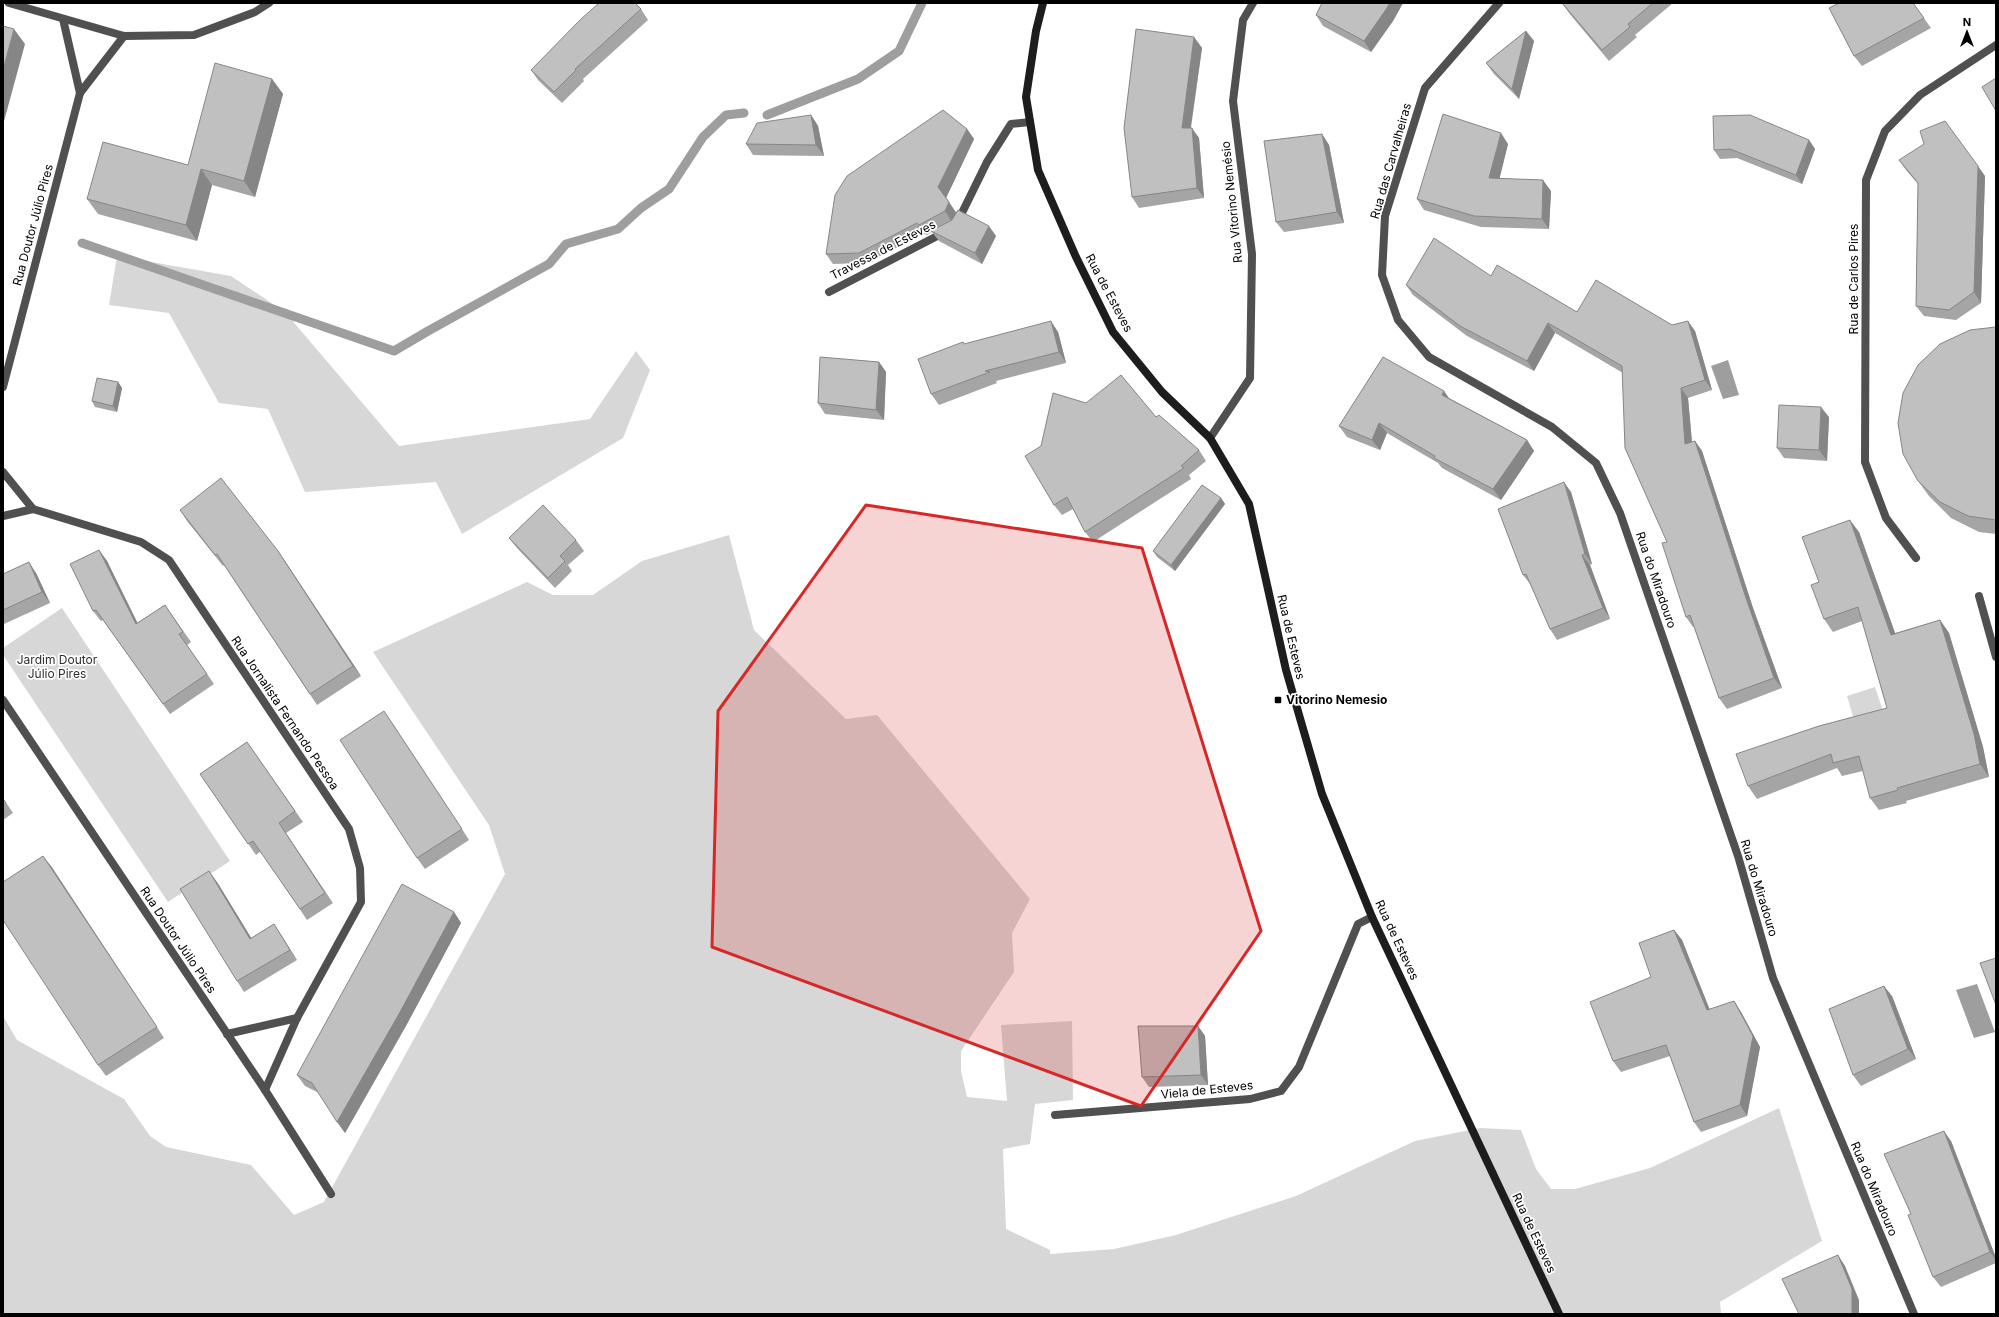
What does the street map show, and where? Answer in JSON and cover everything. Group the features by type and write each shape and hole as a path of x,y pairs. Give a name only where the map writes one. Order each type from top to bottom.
{"street":[{"path":"9,3 124,36 194,36 255,12 269,3"},
{"name":"Rua de Esteves","path":"1043,3 1036,31 1026,97 1038,170 1076,257 1113,332 1162,392 1210,438 1249,504 1286,670 1322,794 1372,917 1559,1314"},
{"name":"Rua Vitorino Nemésio","path":"1210,438 1250,378 1252,254 1233,101 1243,20 1253,3"},
{"name":"Rua das Carvalheiras","path":"1499,3 1425,88 1384,216 1382,275 1398,320 1429,357 1552,428 1596,463"},
{"name":"Rua Doutor Júlio Pires","path":"63,19 80,93"},
{"name":"Rua Doutor Júlio Pires","path":"3,387 80,93 124,36"},
{"name":"Rua de Carlos Pires","path":"1916,558 1886,518 1865,462 1866,180 1886,131 1920,95 1996,45"},
{"name":"Travessa de Esteves","path":"829,292 956,226 987,162 1011,124 1030,122"},
{"name":"Rua do Miradouro","path":"1596,463 1620,513 1738,856 1773,978 1914,1314"},
{"path":"3,472 33,509 3,516"},
{"name":"Rua Jornalista Fernando Pessoa","path":"33,509 141,542 169,560 349,830 360,868 361,902 297,1018 265,1090"},
{"path":"1979,596 1996,657"},
{"name":"Rua Doutor Júlio Pires","path":"3,700 265,1090 331,1194"},
{"name":"Viela de Esteves","path":"1055,1115 1250,1099 1281,1091 1299,1067 1358,924 1372,917"},
{"path":"227,1034 297,1018"}],"highlighted area":[{"path":"866,505 1142,548 1261,931 1141,1106 712,947 718,711"}],"green space":[{"path":"117,256 231,276 285,312 399,446 590,419 636,351 650,370 623,438 462,534 436,482 305,492 268,409 219,403 169,313 109,305"},
{"path":"729,535 754,630 846,719 877,715 1030,899 1012,933 1014,972 961,1051 961,1071 967,1097 1007,1101 1001,1025 1072,1021 1073,1100 1035,1104 1030,1144 1003,1149 1006,1229 1050,1250 1050,1254 1114,1249 1176,1235 1296,1196 1415,1141 1480,1128 1521,1130 1536,1169 1551,1189 1575,1189 1650,1168 1779,1108 1822,1241 1720,1302 1721,1314 3,1314 3,1016 17,1040 124,1099 150,1136 166,1147 251,1165 294,1215 324,1202 505,874 489,825 373,652 527,582 553,595 593,595 642,561"},
{"name":"Jardim Doutor Júlio Pires","path":"62,608 230,861 168,902 3,655 3,648"},
{"path":"1875,687 1884,714 1855,723 1847,696"}],"shaded area":[{"path":"1728,360 1739,395 1723,399 1711,366"},
{"path":"1977,984 1995,1032 1974,1038 1956,990"}],"building":[{"path":"599,3 635,3 641,9 575,69 576,70 554,92 531,70 581,19"},
{"path":"1322,3 1390,3 1364,41 1316,15"},
{"path":"1562,3 1653,3 1628,24 1630,27 1602,50"},
{"path":"1839,3 1913,3 1924,18 1854,56 1829,8"},
{"path":"3,26 14,29 3,70"},
{"path":"1136,29 1194,37 1182,128 1192,128 1197,188 1132,197 1124,128"},
{"path":"1526,31 1512,89 1486,63"},
{"path":"215,63 272,79 244,181 201,169 186,225 87,199 103,142 188,165"},
{"path":"1996,78 1996,111 1982,87"},
{"path":"943,110 967,129 938,187 949,202 945,211 919,225 917,223 859,253 826,254 835,195 847,176"},
{"path":"1443,114 1501,133 1489,178 1543,180 1542,219 1474,216 1417,199"},
{"path":"811,115 816,145 746,144 757,123"},
{"path":"1750,115 1809,140 1796,175 1730,149 1714,150 1713,116"},
{"path":"1945,121 1978,166 1974,292 1949,310 1916,306 1918,183 1899,160 1924,144 1920,131"},
{"path":"1322,134 1337,212 1276,222 1264,141"},
{"path":"958,210 989,226 975,253 931,231 952,220"},
{"path":"1434,238 1491,276 1497,265 1577,312 1596,280 1672,325 1688,321 1705,380 1681,388 1685,444 1695,441 1746,598 1774,678 1719,698 1690,615 1686,617 1662,543 1667,542 1625,448 1622,366 1548,323 1527,361 1460,326 1406,285"},
{"path":"1051,321 1059,352 985,371 990,372 931,394 918,359 963,342 964,344"},
{"path":"1996,327 1996,520 1968,516 1940,502 1918,481 1903,454 1898,423 1903,393 1918,365 1940,344 1970,330"},
{"path":"820,357 879,362 876,410 818,403"},
{"path":"1383,357 1444,391 1442,395 1527,440 1493,489 1434,458 1435,456 1379,423 1372,440 1339,426"},
{"path":"1121,375 1156,417 1159,415 1199,450 1181,466 1184,468 1085,532 1067,497 1054,505 1025,456 1041,446 1053,393 1086,403"},
{"path":"97,378 118,382 113,406 92,401"},
{"path":"1779,405 1821,407 1819,450 1777,448"},
{"path":"221,478 278,551 353,666 310,694 217,554 215,555 180,510"},
{"path":"1564,482 1585,554 1582,555 1603,608 1550,629 1526,574 1523,575 1498,509"},
{"path":"1202,485 1221,498 1171,565 1153,551"},
{"path":"543,505 576,540 560,556 565,561 548,578 509,538"},
{"path":"1850,520 1891,635 1940,620 1974,734 1980,764 1897,788 1898,790 1870,798 1859,756 1833,763 1831,754 1748,786 1736,754 1819,726 1887,708 1858,607 1824,619 1811,585 1819,582 1802,537"},
{"path":"99,550 136,624 165,605 183,632 179,634 207,674 163,704 96,610 93,611 70,564"},
{"path":"29,562 42,592 3,610 3,574"},
{"path":"384,711 462,829 417,858 340,740"},
{"path":"247,742 295,811 279,823 325,893 300,909 253,841 248,844 200,774"},
{"path":"43,856 157,1027 98,1065 3,920 3,882"},
{"path":"209,871 250,939 274,924 290,950 237,981 180,889"},
{"path":"402,884 454,912 399,1014 337,1122 312,1083 297,1075"},
{"path":"1674,930 1707,1010 1734,1001 1753,1036 1740,1105 1694,1122 1666,1045 1613,1061 1590,1002 1651,977 1639,943"},
{"path":"1996,958 1996,1005 1980,963"},
{"path":"1884,986 1908,1049 1853,1075 1829,1009"},
{"path":"1138,1026 1198,1026 1201,1075 1142,1077"},
{"path":"1944,1131 1990,1252 1933,1277 1908,1215 1911,1214 1884,1154"},
{"path":"1838,1255 1852,1289 1852,1314 1799,1314 1782,1279"}],"waterway":[{"path":"767,115 858,79 899,51 922,3"},
{"path":"82,243 394,351 549,264 566,244 618,229 641,208 669,189 703,137 726,115 744,113"}],"place":[{"name":"Vitorino Nemesio","path":"1278,700"}]}
